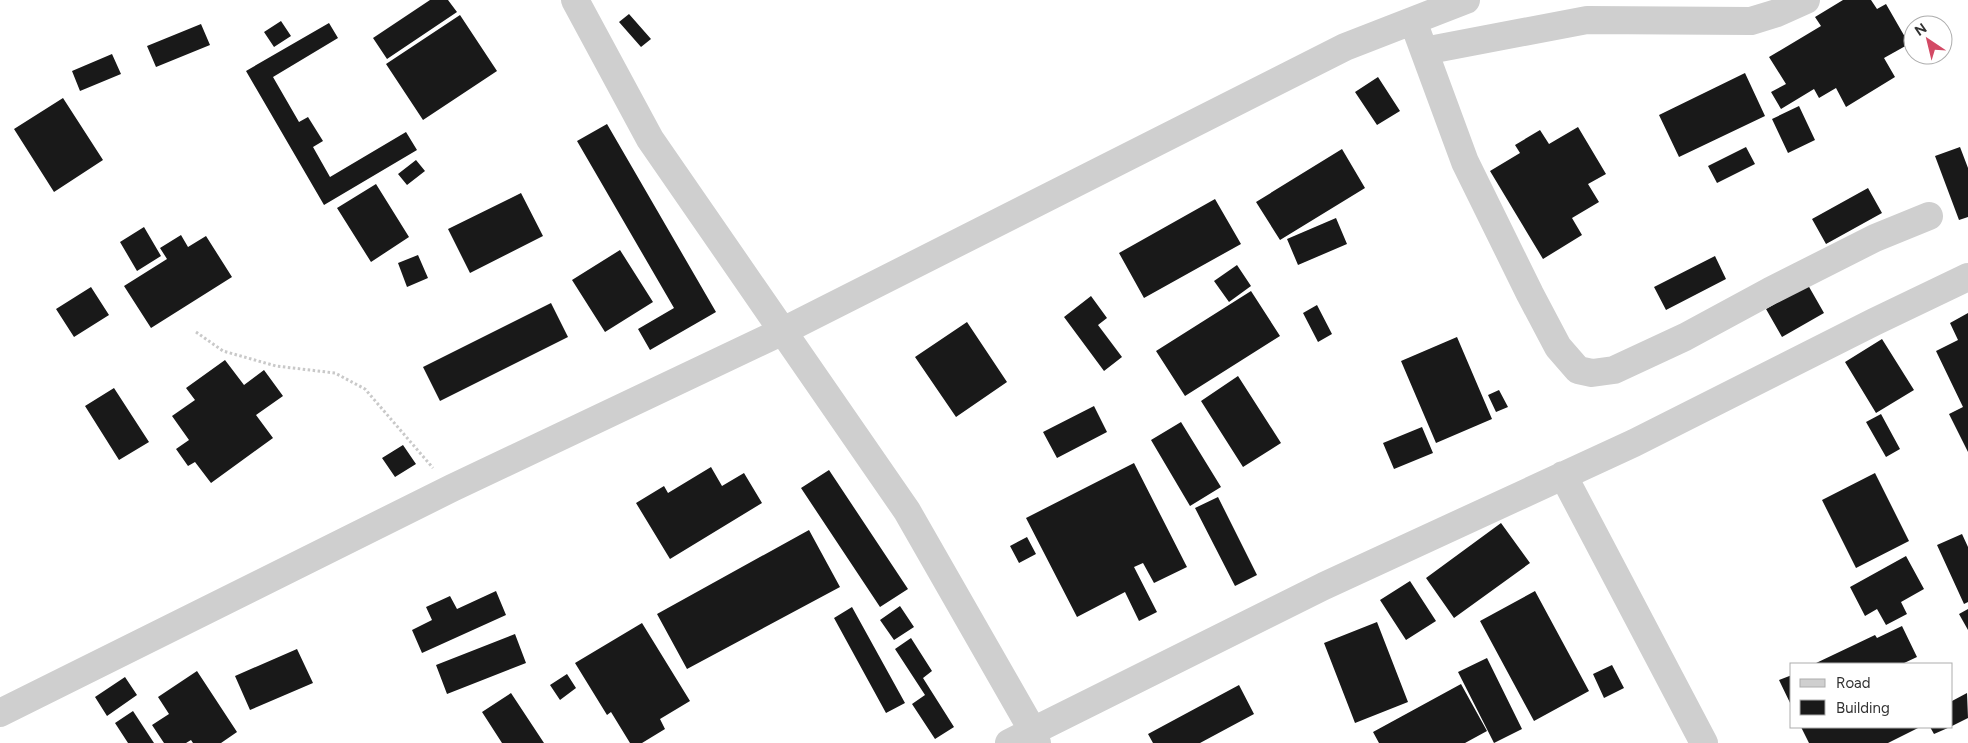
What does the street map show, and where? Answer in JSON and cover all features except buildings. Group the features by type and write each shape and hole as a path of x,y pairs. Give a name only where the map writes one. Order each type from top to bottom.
{"street":[{"path":"575,0 650,139 907,512 1026,739 1324,586 1634,443 1874,322 1968,277"},
{"path":"0,713 452,488 784,332 1345,47 1466,0"},
{"path":"1424,51 1588,20 1751,21 1777,13 1806,0"},
{"path":"1412,21 1466,162 1558,347 1578,370 1592,373 1614,370 1685,337 1770,291 1875,238 1929,216"},
{"path":"1563,476 1704,743"}],"path":[{"path":"196,332 223,350 276,366 335,372 365,389 408,441 452,488"}]}
